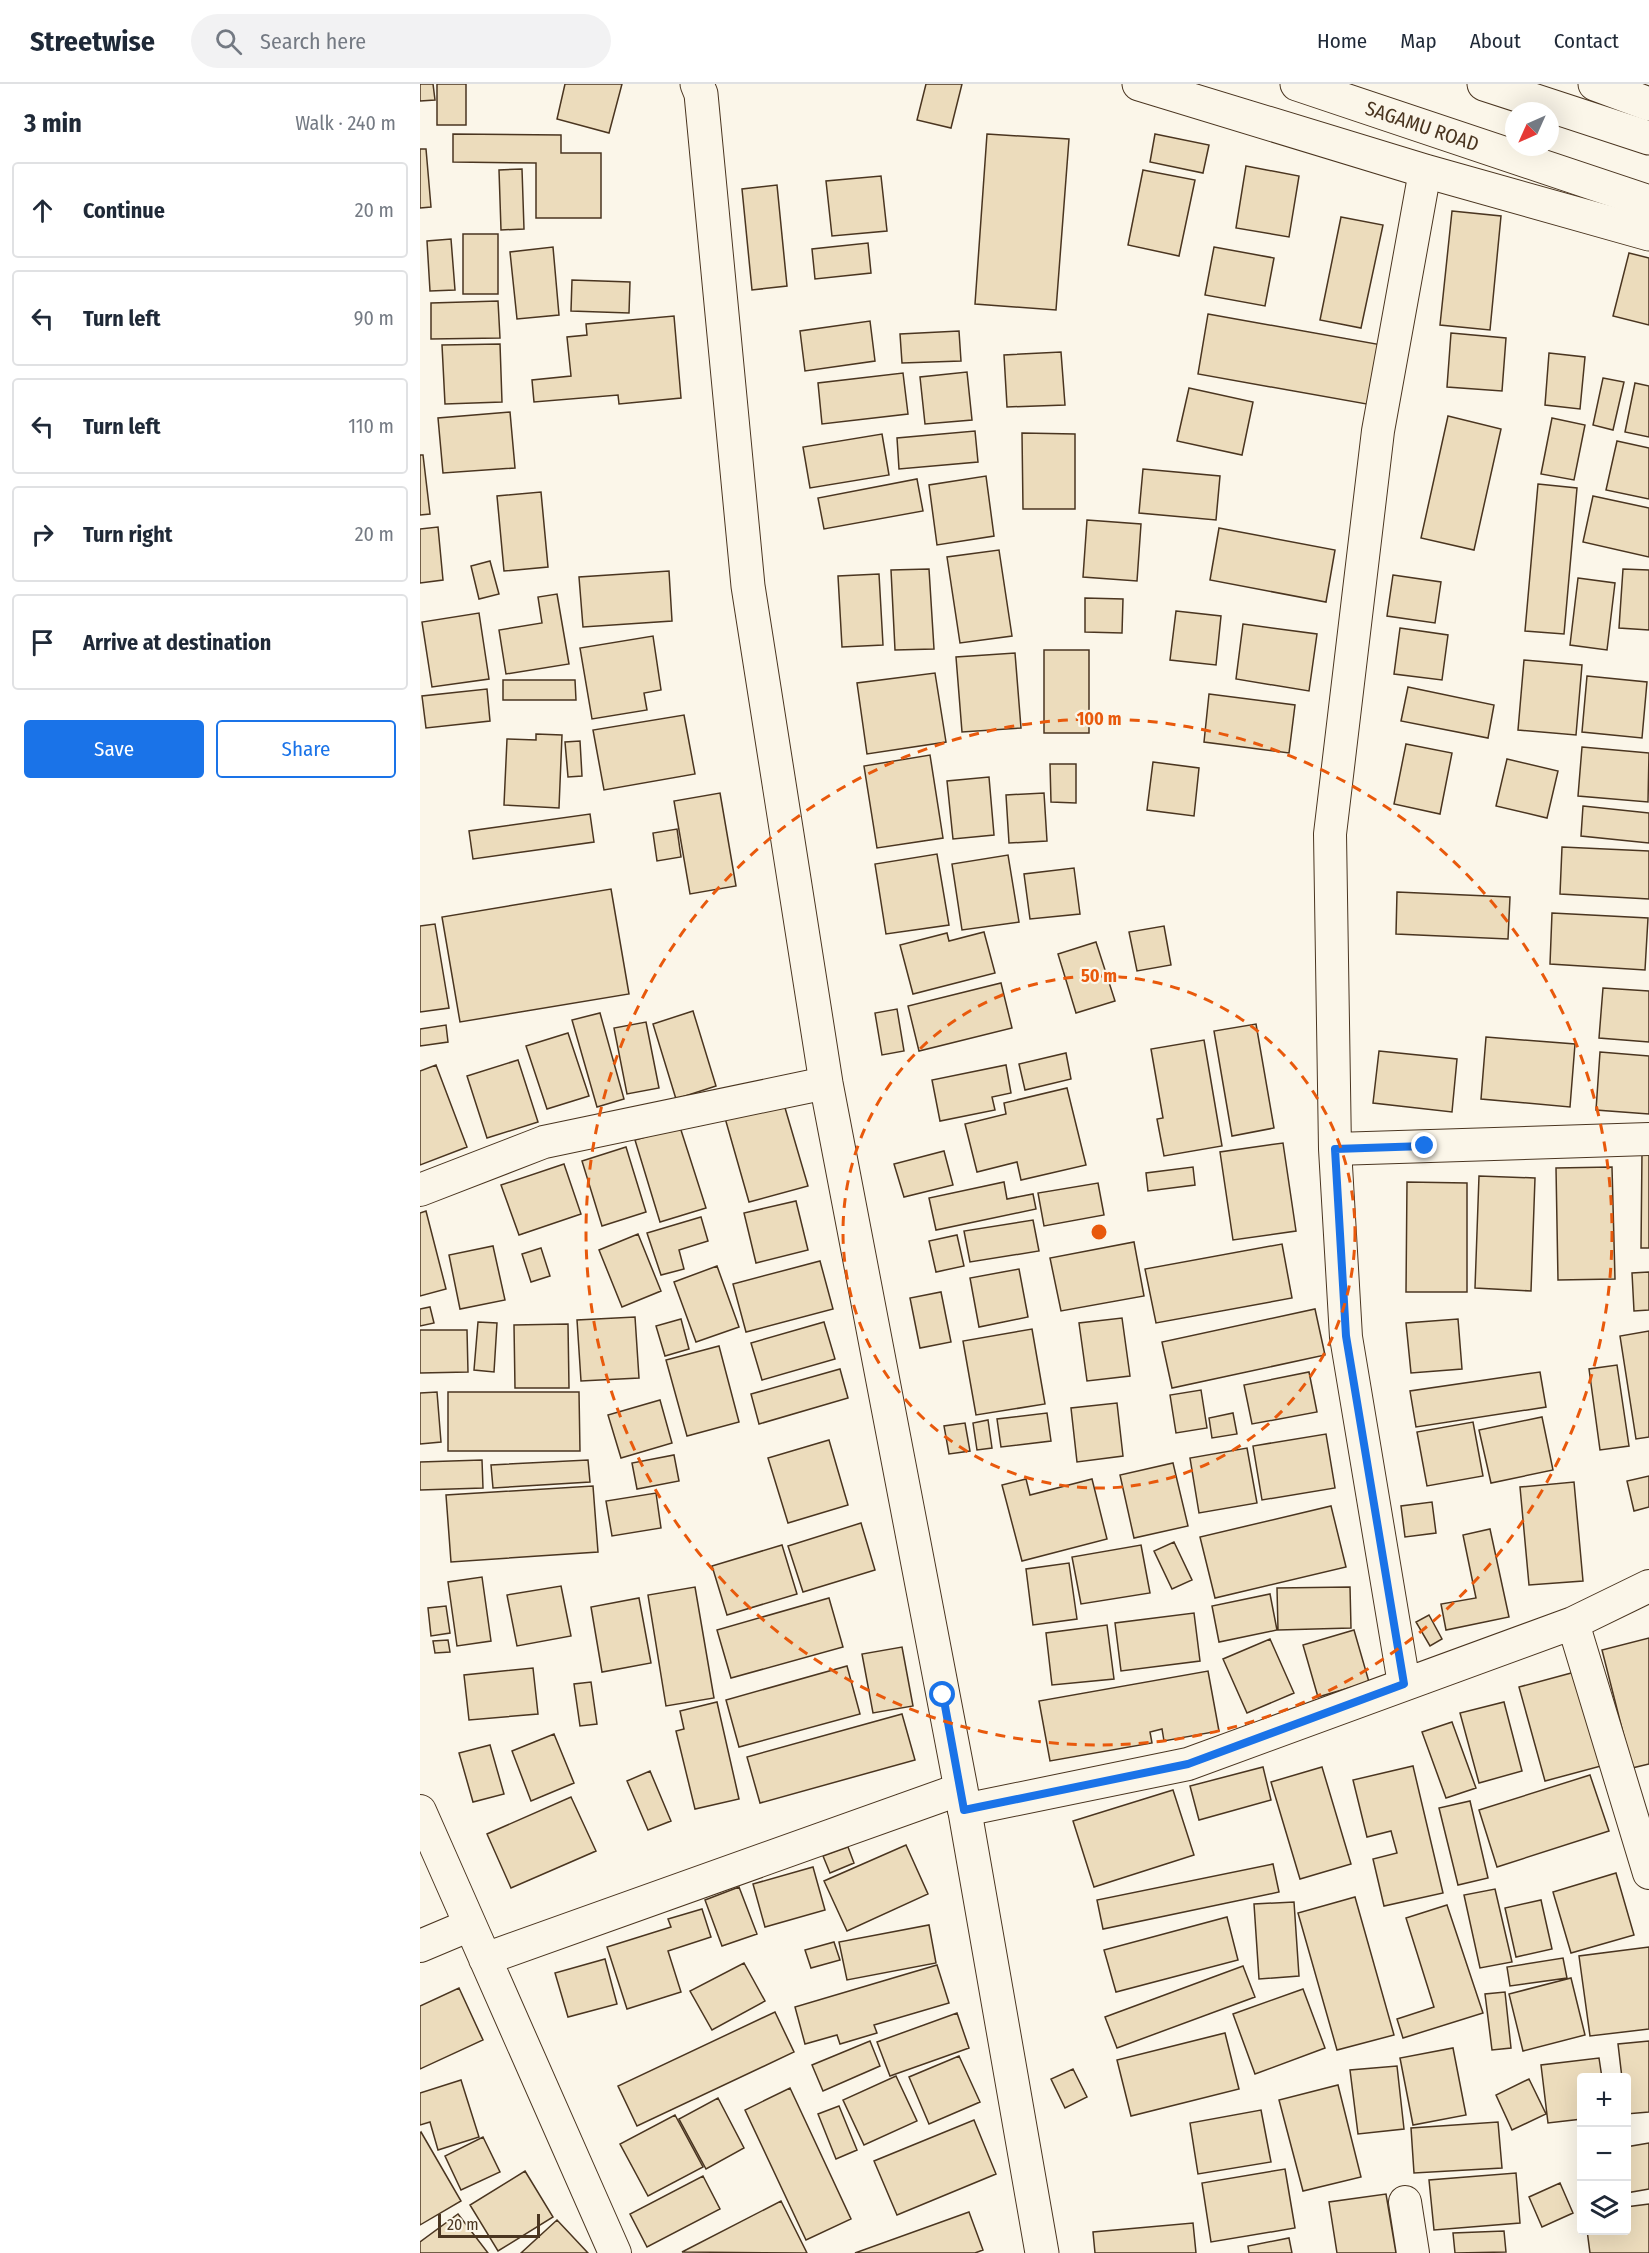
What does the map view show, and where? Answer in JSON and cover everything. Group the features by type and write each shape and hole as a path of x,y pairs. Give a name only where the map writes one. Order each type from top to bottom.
{"main road":[{"path":"697,84 701,94 748,586 826,1083 962,1799 1042,2253"},
{"path":"1139,84 1425,171 1649,234"},
{"name":"SAGAMU ROAD","path":"1297,84 1649,202"},
{"path":"1484,84 1649,138"},
{"path":"1595,84 1649,104"}],"street":[{"path":"1404,1684 1346,1336 1335,1149 1330,834 1378,431 1425,171"},
{"path":"420,1190 544,1142 826,1083"},
{"path":"1335,1149 1649,1139"},
{"path":"485,1959 962,1799 1188,1764 1573,1623 1649,1586"},
{"path":"1573,1623 1649,1874"},
{"path":"420,1811 615,2253"},
{"path":"420,1946 470,1925"},
{"path":"1405,2202 1413,2253"}],"building":[{"path":"420,84 433,84 435,100 420,101"},
{"path":"437,84 466,84 466,125 437,125"},
{"path":"565,84 622,84 609,133 557,119"},
{"path":"926,84 962,84 951,128 917,120"},
{"path":"453,134 561,135 561,153 601,153 601,218 536,218 536,163 453,162"},
{"path":"987,134 1069,139 1056,310 975,304"},
{"path":"1155,134 1209,145 1203,173 1150,162"},
{"path":"420,149 426,149 431,207 420,208"},
{"path":"1246,166 1299,176 1289,237 1236,228"},
{"path":"522,169 524,229 501,230 499,170"},
{"path":"1143,170 1195,180 1179,256 1128,245"},
{"path":"881,176 887,231 832,236 826,181"},
{"path":"777,185 787,286 752,290 742,189"},
{"path":"1452,211 1501,216 1490,330 1440,325"},
{"path":"1341,217 1383,225 1361,328 1320,320"},
{"path":"463,234 498,234 498,294 463,294"},
{"path":"451,239 455,290 430,291 427,241"},
{"path":"868,243 871,273 815,279 812,249"},
{"path":"553,247 559,315 517,319 510,252"},
{"path":"1214,247 1274,258 1265,306 1205,295"},
{"path":"1629,253 1649,258 1649,325 1613,316"},
{"path":"572,280 630,282 629,313 571,311"},
{"path":"498,301 500,338 431,339 431,303"},
{"path":"1208,314 1382,345 1372,405 1198,374"},
{"path":"674,316 681,398 619,404 618,395 534,402 532,380 571,376 567,337 587,335 586,324"},
{"path":"870,321 875,361 805,371 800,331"},
{"path":"959,331 961,361 902,363 900,334"},
{"path":"1451,333 1506,338 1502,391 1447,387"},
{"path":"500,344 502,402 445,404 442,345"},
{"path":"1061,352 1065,405 1007,407 1004,355"},
{"path":"1549,353 1585,357 1580,409 1545,405"},
{"path":"967,372 972,420 925,424 920,377"},
{"path":"903,373 908,414 822,424 818,383"},
{"path":"1603,378 1624,382 1613,430 1593,425"},
{"path":"1635,383 1649,386 1649,437 1625,432"},
{"path":"1189,388 1253,402 1242,455 1177,441"},
{"path":"510,412 515,468 443,473 438,418"},
{"path":"1448,416 1501,429 1474,550 1421,538"},
{"path":"1552,418 1585,425 1574,480 1541,474"},
{"path":"975,431 978,462 899,469 897,438"},
{"path":"1022,433 1075,434 1075,509 1023,509"},
{"path":"882,434 889,475 810,488 803,447"},
{"path":"1617,441 1649,448 1649,499 1606,490"},
{"path":"420,455 423,455 430,514 420,515"},
{"path":"1143,469 1220,476 1216,520 1139,513"},
{"path":"986,476 994,536 937,545 929,485"},
{"path":"917,479 923,511 824,529 818,498"},
{"path":"1538,484 1577,488 1564,634 1525,631"},
{"path":"541,492 548,567 504,571 497,496"},
{"path":"1593,496 1649,508 1649,557 1583,542"},
{"path":"1087,520 1141,524 1137,581 1083,577"},
{"path":"438,527 443,580 420,583 420,529"},
{"path":"1219,528 1335,550 1326,602 1210,580"},
{"path":"999,550 1012,636 960,643 947,557"},
{"path":"490,561 499,594 479,599 471,566"},
{"path":"929,569 934,649 895,650 891,570"},
{"path":"1623,569 1649,570 1649,630 1619,628"},
{"path":"669,571 672,621 583,627 579,577"},
{"path":"879,574 883,645 842,647 838,576"},
{"path":"1393,575 1441,582 1435,623 1387,616"},
{"path":"1578,578 1615,583 1607,650 1570,645"},
{"path":"557,594 569,664 506,674 499,630 542,623 538,597"},
{"path":"1085,598 1123,599 1122,633 1085,632"},
{"path":"1176,611 1221,616 1216,665 1170,660"},
{"path":"479,613 489,679 432,687 422,622"},
{"path":"1243,624 1317,634 1309,691 1236,679"},
{"path":"1400,628 1448,635 1442,680 1394,674"},
{"path":"653,636 661,690 644,693 647,710 592,719 580,648"},
{"path":"1044,650 1089,650 1089,733 1044,733"},
{"path":"1015,653 1021,728 962,732 956,657"},
{"path":"1524,660 1582,665 1576,735 1518,730"},
{"path":"935,673 946,742 867,754 857,683"},
{"path":"1587,676 1647,682 1642,738 1582,732"},
{"path":"503,680 575,680 576,700 503,700"},
{"path":"1408,687 1494,705 1488,738 1401,721"},
{"path":"487,689 490,721 426,728 422,696"},
{"path":"1209,694 1295,705 1289,753 1204,742"},
{"path":"684,715 695,774 604,790 593,730"},
{"path":"536,734 562,735 559,808 504,805 507,739 536,740"},
{"path":"580,741 582,776 568,777 565,742"},
{"path":"1406,744 1452,753 1440,814 1394,804"},
{"path":"1582,747 1649,753 1648,802 1578,796"},
{"path":"930,755 943,838 877,848 864,766"},
{"path":"1507,759 1558,771 1547,818 1496,806"},
{"path":"1153,762 1199,768 1194,816 1147,810"},
{"path":"1050,764 1076,764 1076,803 1051,802"},
{"path":"989,777 994,835 953,839 947,781"},
{"path":"720,793 736,886 690,894 674,801"},
{"path":"1044,793 1047,841 1009,843 1006,795"},
{"path":"1583,806 1649,813 1649,843 1581,836"},
{"path":"590,814 594,842 473,859 469,831"},
{"path":"677,829 681,857 657,861 653,833"},
{"path":"1562,847 1649,851 1649,899 1560,894"},
{"path":"937,854 949,925 886,934 875,864"},
{"path":"1008,855 1019,922 962,930 952,864"},
{"path":"1074,868 1080,914 1030,919 1024,874"},
{"path":"611,889 629,994 460,1022 442,917"},
{"path":"1397,892 1510,897 1508,939 1396,934"},
{"path":"1552,913 1648,918 1645,970 1550,964"},
{"path":"435,924 449,1008 420,1012 420,926"},
{"path":"1164,926 1171,965 1137,971 1129,932"},
{"path":"984,932 995,973 913,994 900,945 947,933 949,941"},
{"path":"1096,942 1115,1001 1076,1013 1058,954"},
{"path":"1001,983 1012,1028 919,1051 908,1006"},
{"path":"1603,988 1649,991 1649,1042 1599,1038"},
{"path":"897,1009 904,1051 882,1055 875,1013"},
{"path":"693,1011 716,1086 676,1099 653,1024"},
{"path":"600,1013 624,1099 597,1107 572,1020"},
{"path":"646,1022 659,1088 627,1094 614,1028"},
{"path":"1256,1024 1274,1128 1232,1136 1214,1031"},
{"path":"446,1025 448,1042 420,1046 420,1029"},
{"path":"568,1033 589,1096 547,1109 526,1046"},
{"path":"1486,1037 1575,1044 1570,1107 1481,1099"},
{"path":"1204,1040 1222,1146 1164,1156 1157,1119 1163,1118 1151,1049"},
{"path":"1379,1051 1457,1059 1452,1112 1373,1103"},
{"path":"1600,1052 1649,1056 1649,1114 1596,1110"},
{"path":"1066,1053 1071,1079 1025,1090 1019,1064"},
{"path":"518,1060 538,1122 487,1138 467,1076"},
{"path":"436,1065 467,1147 420,1165 420,1071"},
{"path":"1006,1065 1011,1093 992,1097 995,1110 940,1121 932,1080"},
{"path":"1067,1088 1086,1165 1021,1180 1017,1162 977,1172 965,1124 1006,1114 1004,1103"},
{"path":"783,1101 808,1186 749,1202 725,1118"},
{"path":"680,1127 706,1208 660,1222 635,1140"},
{"path":"1283,1143 1296,1231 1233,1240 1220,1152"},
{"path":"626,1147 646,1212 602,1226 582,1161"},
{"path":"944,1151 953,1185 904,1197 894,1164"},
{"path":"1642,1152 1649,1152 1649,1248 1641,1248"},
{"path":"564,1164 581,1214 519,1235 501,1185"},
{"path":"1193,1167 1195,1185 1148,1191 1146,1173"},
{"path":"1612,1167 1615,1279 1558,1280 1556,1168"},
{"path":"1479,1176 1535,1178 1531,1291 1475,1288"},
{"path":"1004,1182 1007,1199 1033,1194 1036,1209 936,1230 929,1198"},
{"path":"1407,1182 1467,1183 1467,1292 1406,1292"},
{"path":"1098,1183 1104,1215 1044,1226 1038,1193"},
{"path":"796,1201 808,1250 756,1263 744,1213"},
{"path":"426,1211 446,1289 420,1296 420,1213"},
{"path":"701,1217 708,1241 679,1250 684,1269 661,1275 647,1233"},
{"path":"1033,1220 1039,1251 970,1262 964,1231"},
{"path":"638,1234 661,1291 622,1307 599,1250"},
{"path":"957,1235 964,1266 936,1272 929,1241"},
{"path":"1134,1242 1144,1296 1061,1311 1050,1258"},
{"path":"1282,1244 1292,1298 1156,1323 1145,1269"},
{"path":"493,1246 505,1300 460,1309 449,1255"},
{"path":"541,1248 550,1276 531,1282 522,1254"},
{"path":"820,1261 833,1309 746,1332 733,1284"},
{"path":"717,1266 739,1327 696,1342 674,1282"},
{"path":"1019,1269 1028,1317 979,1327 970,1278"},
{"path":"1649,1272 1649,1310 1634,1311 1632,1273"},
{"path":"941,1292 951,1342 920,1348 910,1298"},
{"path":"430,1307 434,1323 420,1326 420,1309"},
{"path":"1315,1309 1325,1355 1172,1388 1162,1342"},
{"path":"635,1317 639,1378 581,1381 577,1320"},
{"path":"1122,1318 1130,1376 1087,1381 1079,1323"},
{"path":"681,1319 689,1349 665,1356 656,1326"},
{"path":"1458,1319 1462,1369 1411,1373 1406,1323"},
{"path":"478,1322 497,1323 494,1372 474,1370"},
{"path":"824,1322 835,1359 762,1380 751,1343"},
{"path":"568,1324 569,1388 515,1388 514,1325"},
{"path":"1032,1329 1045,1404 976,1415 963,1341"},
{"path":"420,1330 467,1330 468,1372 420,1373"},
{"path":"1649,1331 1649,1437 1636,1439 1620,1336"},
{"path":"719,1346 739,1422 687,1436 666,1360"},
{"path":"1617,1365 1629,1446 1600,1450 1589,1369"},
{"path":"840,1369 848,1398 759,1424 751,1394"},
{"path":"1309,1372 1317,1412 1252,1424 1244,1385"},
{"path":"1540,1372 1546,1407 1416,1427 1410,1391"},
{"path":"1201,1390 1207,1428 1176,1433 1170,1395"},
{"path":"437,1392 441,1442 420,1444 420,1393"},
{"path":"448,1392 579,1392 580,1451 448,1451"},
{"path":"660,1400 672,1443 621,1458 608,1415"},
{"path":"1117,1403 1123,1456 1077,1462 1071,1408"},
{"path":"1047,1413 1051,1441 1001,1447 997,1419"},
{"path":"1233,1413 1237,1434 1212,1438 1209,1418"},
{"path":"1542,1417 1553,1470 1491,1483 1479,1430"},
{"path":"988,1420 992,1448 977,1450 973,1423"},
{"path":"1473,1422 1483,1476 1427,1486 1417,1432"},
{"path":"965,1423 970,1451 949,1454 944,1426"},
{"path":"1326,1434 1335,1488 1262,1500 1253,1446"},
{"path":"829,1440 848,1505 788,1523 768,1458"},
{"path":"1247,1448 1257,1503 1199,1513 1190,1458"},
{"path":"674,1455 679,1481 637,1489 632,1463"},
{"path":"482,1460 483,1488 420,1490 420,1462"},
{"path":"588,1460 590,1482 493,1488 491,1465"},
{"path":"1173,1463 1188,1526 1134,1538 1120,1475"},
{"path":"1649,1476 1649,1507 1634,1511 1627,1481"},
{"path":"1026,1479 1030,1495 1092,1479 1107,1539 1022,1561 1002,1485"},
{"path":"1574,1482 1583,1581 1529,1585 1520,1487"},
{"path":"593,1486 598,1552 451,1562 446,1495"},
{"path":"656,1493 661,1528 612,1536 606,1501"},
{"path":"1432,1502 1436,1533 1405,1537 1401,1506"},
{"path":"1331,1506 1346,1567 1215,1598 1200,1537"},
{"path":"861,1523 875,1570 803,1592 788,1546"},
{"path":"1490,1529 1509,1617 1446,1630 1441,1604 1476,1598 1463,1535"},
{"path":"1174,1542 1192,1580 1172,1589 1154,1551"},
{"path":"782,1545 797,1594 727,1615 712,1566"},
{"path":"1141,1545 1150,1593 1081,1604 1072,1557"},
{"path":"1069,1563 1077,1619 1033,1625 1026,1569"},
{"path":"482,1577 491,1641 457,1646 448,1582"},
{"path":"561,1586 571,1636 517,1646 507,1595"},
{"path":"695,1587 714,1698 666,1706 648,1595"},
{"path":"1350,1587 1351,1628 1278,1630 1277,1588"},
{"path":"1270,1594 1277,1630 1219,1642 1212,1606"},
{"path":"639,1598 651,1663 602,1672 591,1607"},
{"path":"829,1598 843,1647 731,1678 717,1630"},
{"path":"446,1606 450,1633 431,1636 428,1608"},
{"path":"1194,1613 1200,1661 1121,1671 1115,1623"},
{"path":"1429,1615 1442,1639 1430,1646 1416,1622"},
{"path":"1107,1625 1114,1679 1052,1685 1046,1633"},
{"path":"1354,1630 1369,1682 1318,1697 1303,1645"},
{"path":"1649,1638 1649,1764 1632,1768 1602,1650"},
{"path":"1270,1639 1294,1693 1247,1713 1223,1659"},
{"path":"448,1640 450,1652 435,1653 433,1641"},
{"path":"902,1647 913,1706 873,1713 862,1654"},
{"path":"847,1666 860,1714 739,1747 726,1700"},
{"path":"533,1668 538,1714 469,1720 464,1675"},
{"path":"1208,1671 1219,1731 1164,1741 1162,1729 1150,1732 1152,1743 1050,1761 1039,1701"},
{"path":"1575,1672 1601,1766 1545,1781 1519,1687"},
{"path":"591,1682 597,1724 580,1726 574,1684"},
{"path":"717,1702 739,1799 695,1809 676,1731 684,1729 680,1711"},
{"path":"1504,1702 1522,1771 1479,1783 1460,1713"},
{"path":"902,1714 915,1760 760,1803 747,1757"},
{"path":"1452,1722 1476,1788 1446,1798 1422,1732"},
{"path":"554,1734 574,1783 531,1801 512,1751"},
{"path":"490,1745 504,1794 473,1802 459,1753"},
{"path":"1413,1766 1443,1893 1384,1906 1373,1859 1397,1853 1391,1831 1367,1837 1353,1780"},
{"path":"1263,1767 1271,1800 1199,1820 1190,1786"},
{"path":"1322,1767 1351,1864 1300,1879 1271,1782"},
{"path":"650,1771 671,1821 648,1830 627,1781"},
{"path":"1590,1775 1609,1831 1497,1867 1479,1810"},
{"path":"1173,1790 1194,1855 1094,1887 1073,1821"},
{"path":"571,1797 596,1851 511,1888 487,1834"},
{"path":"1470,1801 1488,1878 1458,1885 1439,1808"},
{"path":"906,1845 928,1894 847,1931 824,1881"},
{"path":"848,1847 854,1863 830,1873 823,1856"},
{"path":"1273,1864 1279,1892 1103,1929 1097,1900"},
{"path":"813,1867 825,1910 765,1927 753,1884"},
{"path":"1616,1873 1634,1935 1571,1953 1553,1892"},
{"path":"739,1887 757,1934 722,1946 705,1900"},
{"path":"1495,1889 1512,1962 1480,1968 1464,1895"},
{"path":"1355,1897 1394,2035 1337,2050 1298,1913"},
{"path":"1541,1900 1552,1949 1516,1957 1505,1908"},
{"path":"1294,1902 1299,1976 1259,1979 1254,1904"},
{"path":"1447,1905 1483,2013 1403,2038 1397,2019 1434,2007 1406,1918"},
{"path":"702,1909 711,1937 668,1951 681,1992 627,2009 607,1947 671,1927 668,1919"},
{"path":"1227,1917 1238,1960 1116,1992 1104,1950"},
{"path":"929,1925 936,1963 847,1980 839,1942"},
{"path":"834,1942 840,1960 811,1968 805,1950"},
{"path":"1649,1947 1649,2029 1590,2036 1579,1956"},
{"path":"1563,1958 1567,1978 1510,1986 1507,1967"},
{"path":"605,1959 617,2004 568,2017 555,1973"},
{"path":"744,1963 765,2001 712,2030 690,1991"},
{"path":"937,1965 949,2003 874,2025 877,2033 840,2044 837,2035 805,2044 795,2007"},
{"path":"1243,1966 1255,1997 1117,2048 1105,2017"},
{"path":"1571,1978 1585,2035 1523,2051 1509,1994"},
{"path":"459,1988 483,2040 420,2069 420,2006"},
{"path":"1303,1989 1325,2048 1255,2074 1233,2014"},
{"path":"1505,1992 1511,2048 1492,2050 1485,1994"},
{"path":"775,2012 794,2052 637,2126 618,2086"},
{"path":"957,2013 969,2048 890,2076 877,2042"},
{"path":"1225,2033 1239,2089 1131,2116 1117,2060"},
{"path":"870,2041 880,2066 823,2091 812,2065"},
{"path":"1649,2041 1649,2112 1631,2114 1631,2073 1621,2073 1618,2044"},
{"path":"1453,2048 1466,2115 1413,2125 1400,2058"},
{"path":"959,2056 980,2102 929,2124 909,2077"},
{"path":"1599,2058 1601,2073 1577,2073 1577,2120 1548,2123 1541,2065"},
{"path":"1397,2066 1404,2129 1358,2134 1350,2070"},
{"path":"1073,2069 1087,2097 1065,2108 1051,2079"},
{"path":"896,2076 917,2121 864,2145 843,2100"},
{"path":"1529,2079 1546,2114 1512,2130 1496,2095"},
{"path":"461,2080 479,2137 438,2150 430,2122 420,2125 420,2093"},
{"path":"1338,2085 1361,2177 1303,2191 1279,2100"},
{"path":"790,2088 851,2219 806,2240 745,2110"},
{"path":"718,2098 744,2148 706,2169 679,2119"},
{"path":"839,2106 857,2150 836,2159 818,2114"},
{"path":"1261,2110 1271,2162 1198,2174 1190,2123"},
{"path":"675,2115 703,2167 648,2196 620,2144"},
{"path":"974,2120 996,2174 897,2215 874,2161"},
{"path":"1498,2122 1502,2168 1414,2173 1411,2128"},
{"path":"420,2133 461,2201 420,2225"},
{"path":"483,2137 500,2172 461,2190 445,2156"},
{"path":"1649,2143 1649,2189 1631,2192 1631,2146"},
{"path":"1285,2169 1295,2228 1211,2242 1202,2183"},
{"path":"525,2171 553,2217 498,2251 470,2205"},
{"path":"1516,2173 1520,2223 1434,2230 1429,2180"},
{"path":"703,2176 720,2209 647,2247 630,2214"},
{"path":"1560,2183 1573,2213 1542,2227 1529,2197"},
{"path":"1386,2194 1396,2253 1337,2253 1329,2202"},
{"path":"781,2201 807,2253 682,2252"},
{"path":"1649,2204 1649,2253 1590,2253 1588,2235 1631,2235 1631,2206"},
{"path":"969,2212 983,2250 975,2253 855,2253"},
{"path":"458,2214 488,2253 420,2253 420,2242"},
{"path":"557,2220 588,2253 521,2253"},
{"path":"1193,2223 1196,2253 1095,2253 1093,2232"},
{"path":"1504,2231 1506,2252 1455,2253 1453,2233"},
{"path":"1289,2238 1292,2253 1249,2253 1248,2246"}],"route":[{"path":"943,1695 964,1810 1188,1764 1404,1684 1346,1336 1335,1149 1425,1146"}]}
